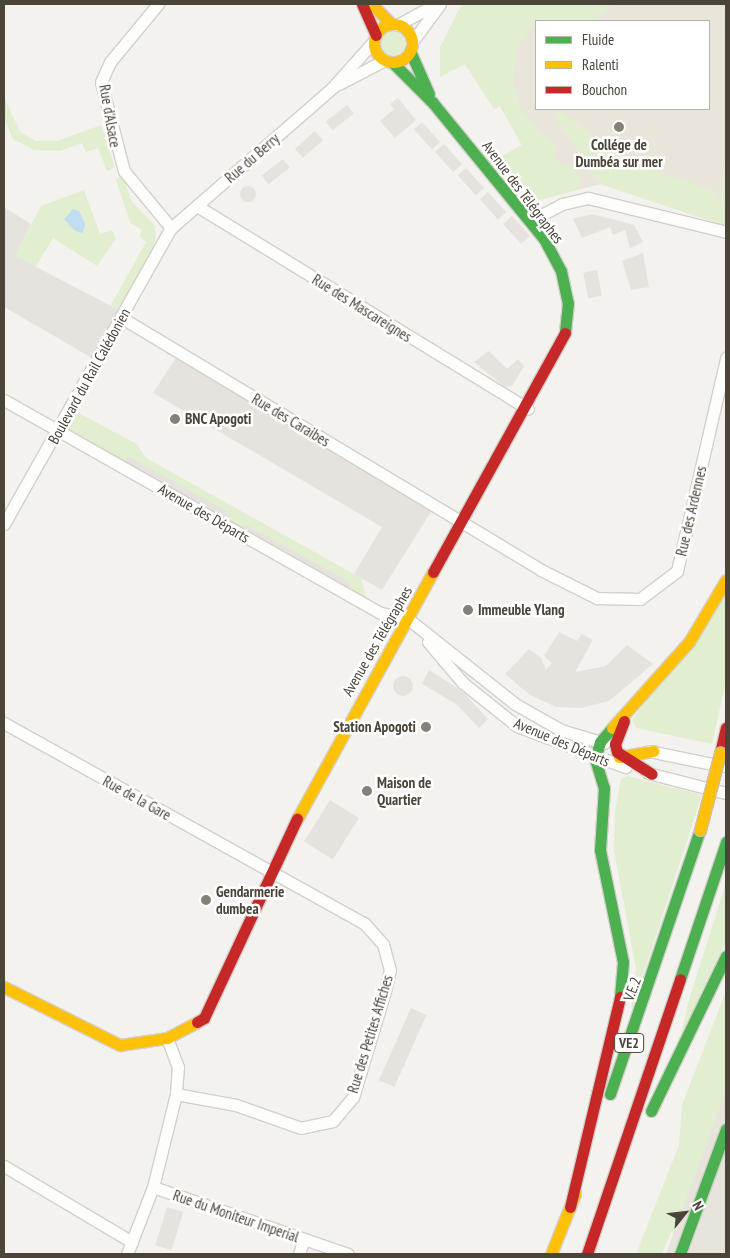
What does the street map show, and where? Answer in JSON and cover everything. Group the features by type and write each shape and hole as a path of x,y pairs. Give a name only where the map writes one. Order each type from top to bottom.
{"main road":[{"name":"Avenue des Télégraphes","path":"4,987 104,1040 137,1045 167,1038 194,1026 212,1009 271,872 309,794 461,523 528,409 565,337 568,303 561,271 530,221 433,103 388,61 376,53 375,38 362,4"},
{"name":"Avenue des Télégraphes","path":"372,4 394,24 411,46 433,103"},
{"path":"375,38 394,24"},
{"path":"388,61 411,46"},
{"path":"604,800 595,759 600,742 629,712 689,642 726,580"},
{"path":"629,712 614,744 623,756 652,774"},
{"name":"V.E.2","path":"551,1254 570,1207 686,883 726,728"},
{"path":"570,1207 620,1011 623,962 600,850 604,800 611,764 623,756 653,751"},
{"name":"VE2","path":"587,1254 613,1188 726,842"},
{"path":"613,1188 726,956"},
{"path":"680,1254 726,1130"}],"street":[{"path":"394,24 436,4"},
{"path":"411,46 440,4"},
{"name":"Rue d'Alsace","path":"153,6 110,62 101,82 124,171 171,228"},
{"name":"Rue du Berry","path":"171,228 333,88 375,38"},
{"name":"Rue du Berry","path":"333,88 388,61"},
{"path":"530,221 562,204 588,198 726,232"},
{"name":"Rue des Mascareignes","path":"197,206 528,409"},
{"name":"Boulevard du Rail Calédonien","path":"4,524 59,431 171,228"},
{"name":"Rue des Caraibes","path":"122,318 461,523"},
{"name":"Rue des Ardennes","path":"461,523 597,598 640,599 677,571 726,358"},
{"name":"Avenue des Départs","path":"4,400 380,613 407,618 515,704 561,730 600,742 726,767"},
{"name":"Avenue des Départs","path":"407,618 463,683 505,718 595,759 726,793"},
{"name":"Rue de la Gare","path":"4,723 271,872"},
{"name":"Rue des Petites Affiches","path":"176,1094 236,1105 301,1128 333,1121 353,1097 390,970 383,944 364,923 271,872"},
{"path":"127,1254 153,1187 176,1094 178,1067 167,1038"},
{"path":"4,1166 132,1242"},
{"name":"Rue du Moniteur Imperial","path":"153,1187 348,1254"},
{"path":"299,1254 304,1240"}],"shaded area":[{"name":"Collége de Dumbéa sur mer","path":"462,4 726,4 726,226 600,184 535,201 497,159 522,145 500,106 494,109 465,64 440,77 440,48"},
{"path":"398,98 416,120 395,138 380,121 394,109 390,104"},
{"path":"347,105 354,114 332,130 326,122"},
{"path":"422,122 440,142 432,149 414,129"},
{"path":"315,131 323,140 303,158 295,149"},
{"path":"444,144 462,164 453,172 435,152"},
{"path":"283,159 290,168 268,184 262,176"},
{"path":"466,168 484,188 476,195 458,175"},
{"path":"248,186 254,188 256,194 254,200 248,202 242,200 240,194 242,188"},
{"path":"488,192 506,212 498,219 480,199"},
{"path":"4,207 31,224 15,256 119,310 92,358 4,307"},
{"path":"592,214 634,225 643,242 630,248 625,230 613,235 610,227 582,238 573,219"},
{"path":"512,216 530,236 521,244 503,224"},
{"path":"643,253 649,287 631,290 622,261"},
{"path":"597,270 602,296 588,298 583,273"},
{"path":"489,351 507,369 518,359 524,366 512,386 505,387 474,362"},
{"path":"179,353 434,507 382,590 354,574 382,527 153,393"},
{"path":"128,456 232,514 225,526 123,467"},
{"path":"247,525 351,583 346,592 242,535"},
{"path":"559,632 577,641 582,634 593,640 575,672 606,666 627,645 653,664 609,701 581,708 556,707 530,695 505,674 529,649 541,658 546,670 552,663 544,656"},
{"path":"429,670 462,691 488,719 479,728 456,704 422,684"},
{"path":"403,676 410,679 413,686 410,693 403,696 396,693 393,686 396,679"},
{"path":"330,800 359,818 333,860 304,842"},
{"path":"411,1008 427,1015 394,1087 379,1080"},
{"path":"726,1089 726,1254 666,1254 690,1186"},
{"path":"167,1207 183,1212 172,1250 155,1245"}],"green space":[{"path":"462,4 615,4 595,20 535,20 516,51 513,84 523,113 557,149 552,156 566,168 570,163 582,178 577,190 535,201 497,159 522,145 500,106 494,109 465,64 440,77 440,48"},
{"path":"393,31 402,34 405,43 402,52 393,55 384,52 381,43 384,34"},
{"path":"4,97 20,132 36,141 57,141 101,125 115,167 107,171 98,148 86,152 82,143 60,151 34,150 13,139 4,118"},
{"path":"560,111 605,144 655,171 713,190 721,203 726,139 726,226 600,184 560,124 555,114"},
{"path":"123,176 132,202 154,224 156,234 153,250 119,310 111,305 146,242 140,237 141,229 130,223 116,179"},
{"path":"84,190 100,234 112,230 116,239 97,266 53,238 35,268 15,256 41,206"},
{"path":"71,409 137,444 146,458 361,578 368,606 59,431"},
{"path":"726,591 726,681 712,744 636,728 632,720"},
{"path":"627,776 702,795 631,1012 636,969 614,851 615,812 621,779"},
{"path":"726,883 726,942 681,1036 688,1003"},
{"path":"726,991 726,1089 674,1233 671,1232 662,1254 636,1254 679,1145 682,1105"}],"water":[{"path":"73,209 79,211 85,224 83,233 75,231 64,219"}],"traffic: fast":[{"path":"410,51 429,94"},
{"path":"392,62 433,103 544,239 561,271 568,303 565,333"},
{"path":"612,728 600,742 595,759 604,788 600,850 623,962 620,997"},
{"path":"610,1094 700,830"},
{"path":"680,979 726,842"},
{"path":"651,1111 726,956"},
{"path":"680,1254 726,1129"}],"traffic: slow":[{"path":"372,4 391,24"},
{"path":"393,24 400,25 406,30 411,36 412,43 411,50 406,56 400,61 393,62 386,61 380,56 375,50 374,43 375,36 380,30 386,25 393,24"},
{"path":"297,819 433,572"},
{"path":"612,728 689,642 726,580"},
{"path":"619,757 653,751"},
{"path":"700,830 720,753"},
{"path":"4,987 120,1045 167,1038 197,1022"},
{"path":"551,1254 575,1194"}],"traffic: jam":[{"path":"362,4 376,35"},
{"path":"433,572 565,333"},
{"path":"624,721 615,744 617,752 652,774"},
{"path":"720,753 726,728"},
{"path":"197,1022 204,1018 297,819"},
{"path":"587,1254 680,979"},
{"path":"570,1207 620,997"}],"place":[{"name":"Collége de Dumbéa sur mer","path":"619,127"},
{"name":"BNC Apogoti","path":"175,419"},
{"name":"Immeuble Ylang","path":"468,610"},
{"name":"Station Apogoti","path":"426,727"},
{"name":"Maison de Quartier","path":"367,791"},
{"name":"Gendarmerie dumbea","path":"206,900"}]}
